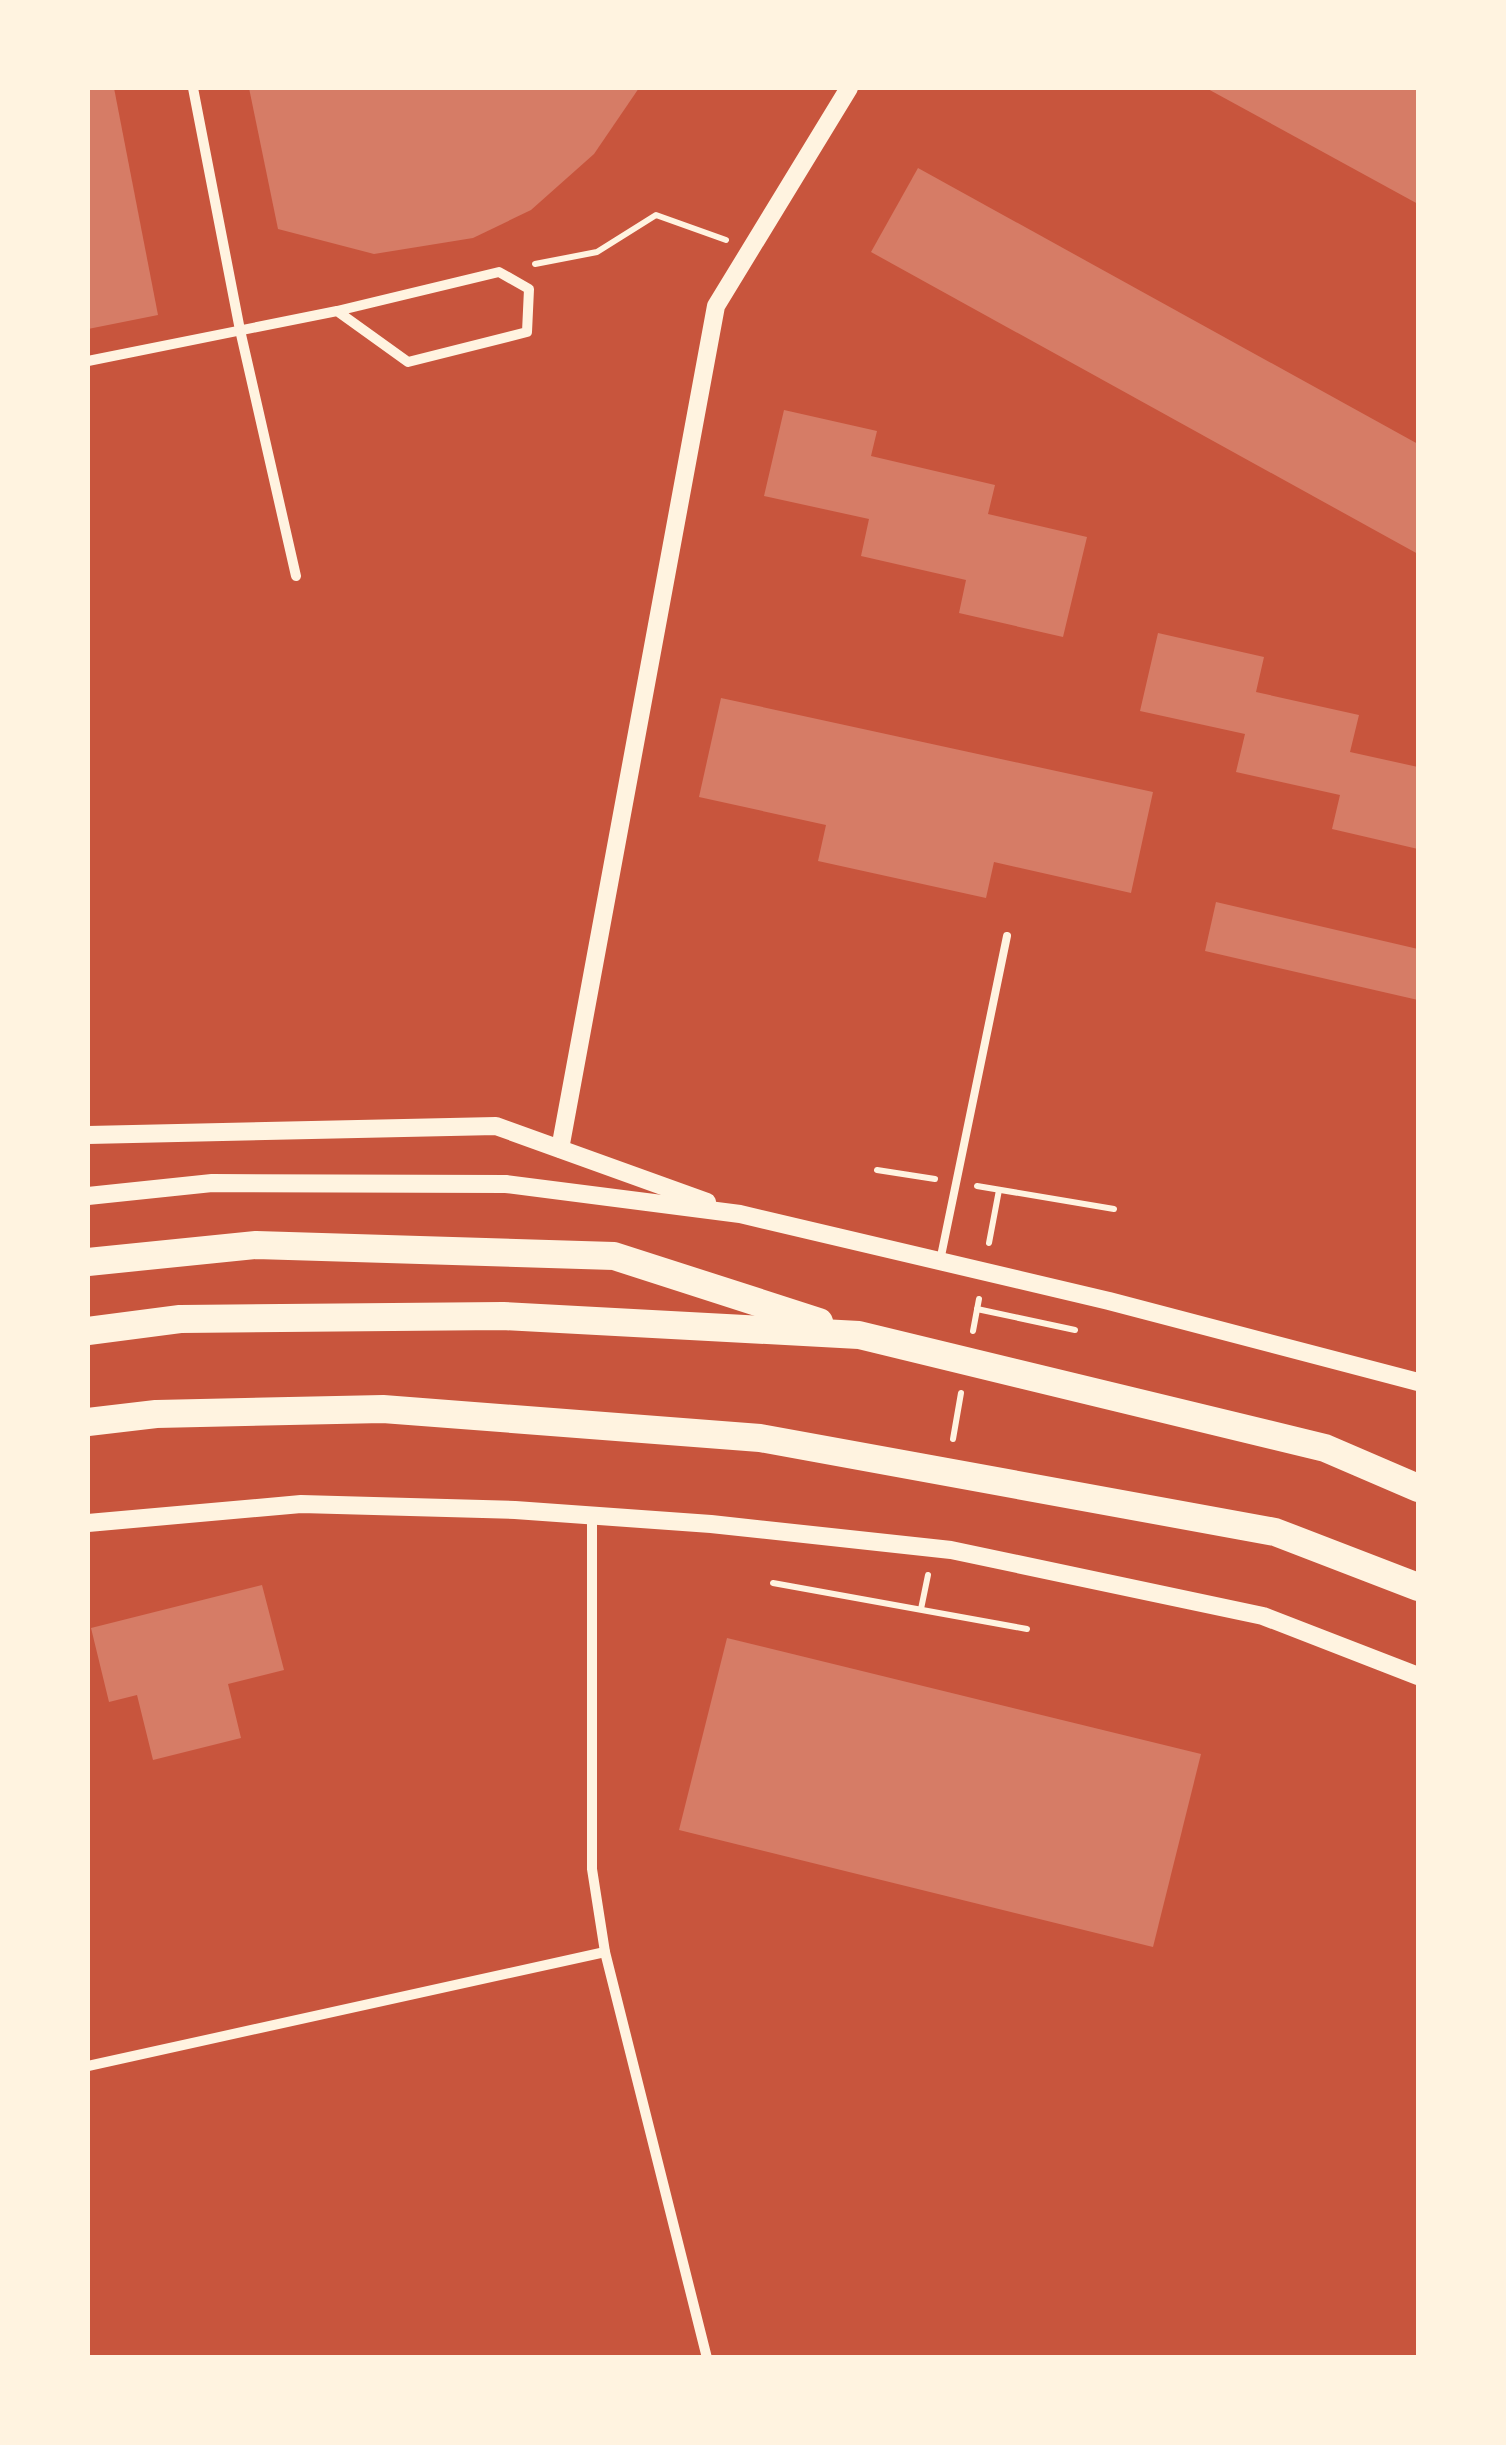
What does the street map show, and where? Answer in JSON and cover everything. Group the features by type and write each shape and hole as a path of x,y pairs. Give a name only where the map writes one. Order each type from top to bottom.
{"highway":[{"path":"88,1262 256,1246 614,1256 859,1335 1325,1448 1418,1488"},
{"path":"88,1331 180,1319 503,1316 859,1335"},
{"path":"88,1422 156,1414 383,1409 760,1438 1274,1532 1418,1587"}],"street":[{"path":"193,88 240,330 296,576"},
{"path":"560,1149 716,306 849,88"},
{"path":"88,362 336,311 498,272 529,289 527,332 408,362 336,311"},
{"path":"88,1135 496,1126 740,1214"},
{"path":"88,1196 212,1183 506,1184 740,1214 1417,1379"},
{"path":"88,1523 302,1504 592,1514 952,1550 1263,1616 1418,1676"},
{"path":"592,1514 592,1869 604,1952 707,2358"},
{"path":"88,2066 604,1952"}],"lane":[{"path":"940,1261 1006,936"}],"path":[{"path":"498,272 597,252 656,215 751,249"},
{"path":"876,1170 946,1181"},
{"path":"964,1184 1114,1209"},
{"path":"986,1258 999,1190"},
{"path":"970,1346 980,1292"},
{"path":"977,1310 1074,1330"},
{"path":"949,1458 963,1384"},
{"path":"922,1609 928,1571"},
{"path":"773,1583 1027,1629"}],"building":[{"path":"88,88 114,88 158,315 88,329"},
{"path":"249,88 639,88 594,154 531,210 473,238 374,254 278,229"},
{"path":"1206,88 1418,88 1418,204"},
{"path":"918,168 1418,444 1418,554 871,252"},
{"path":"784,410 877,431 871,456 995,485 988,514 1087,537 1063,637 959,613 966,580 861,556 869,519 764,496"},
{"path":"1158,633 1264,657 1256,692 1359,715 1350,752 1418,767 1418,849 1332,829 1340,795 1236,772 1245,734 1140,711"},
{"path":"721,698 1153,792 1131,893 994,862 986,898 818,861 826,825 699,797"},
{"path":"1216,902 1418,949 1418,1000 1205,951"},
{"path":"262,1585 284,1670 228,1684 241,1738 153,1760 137,1695 109,1702 91,1628"},
{"path":"727,1638 1201,1754 1153,1947 679,1830"}]}
